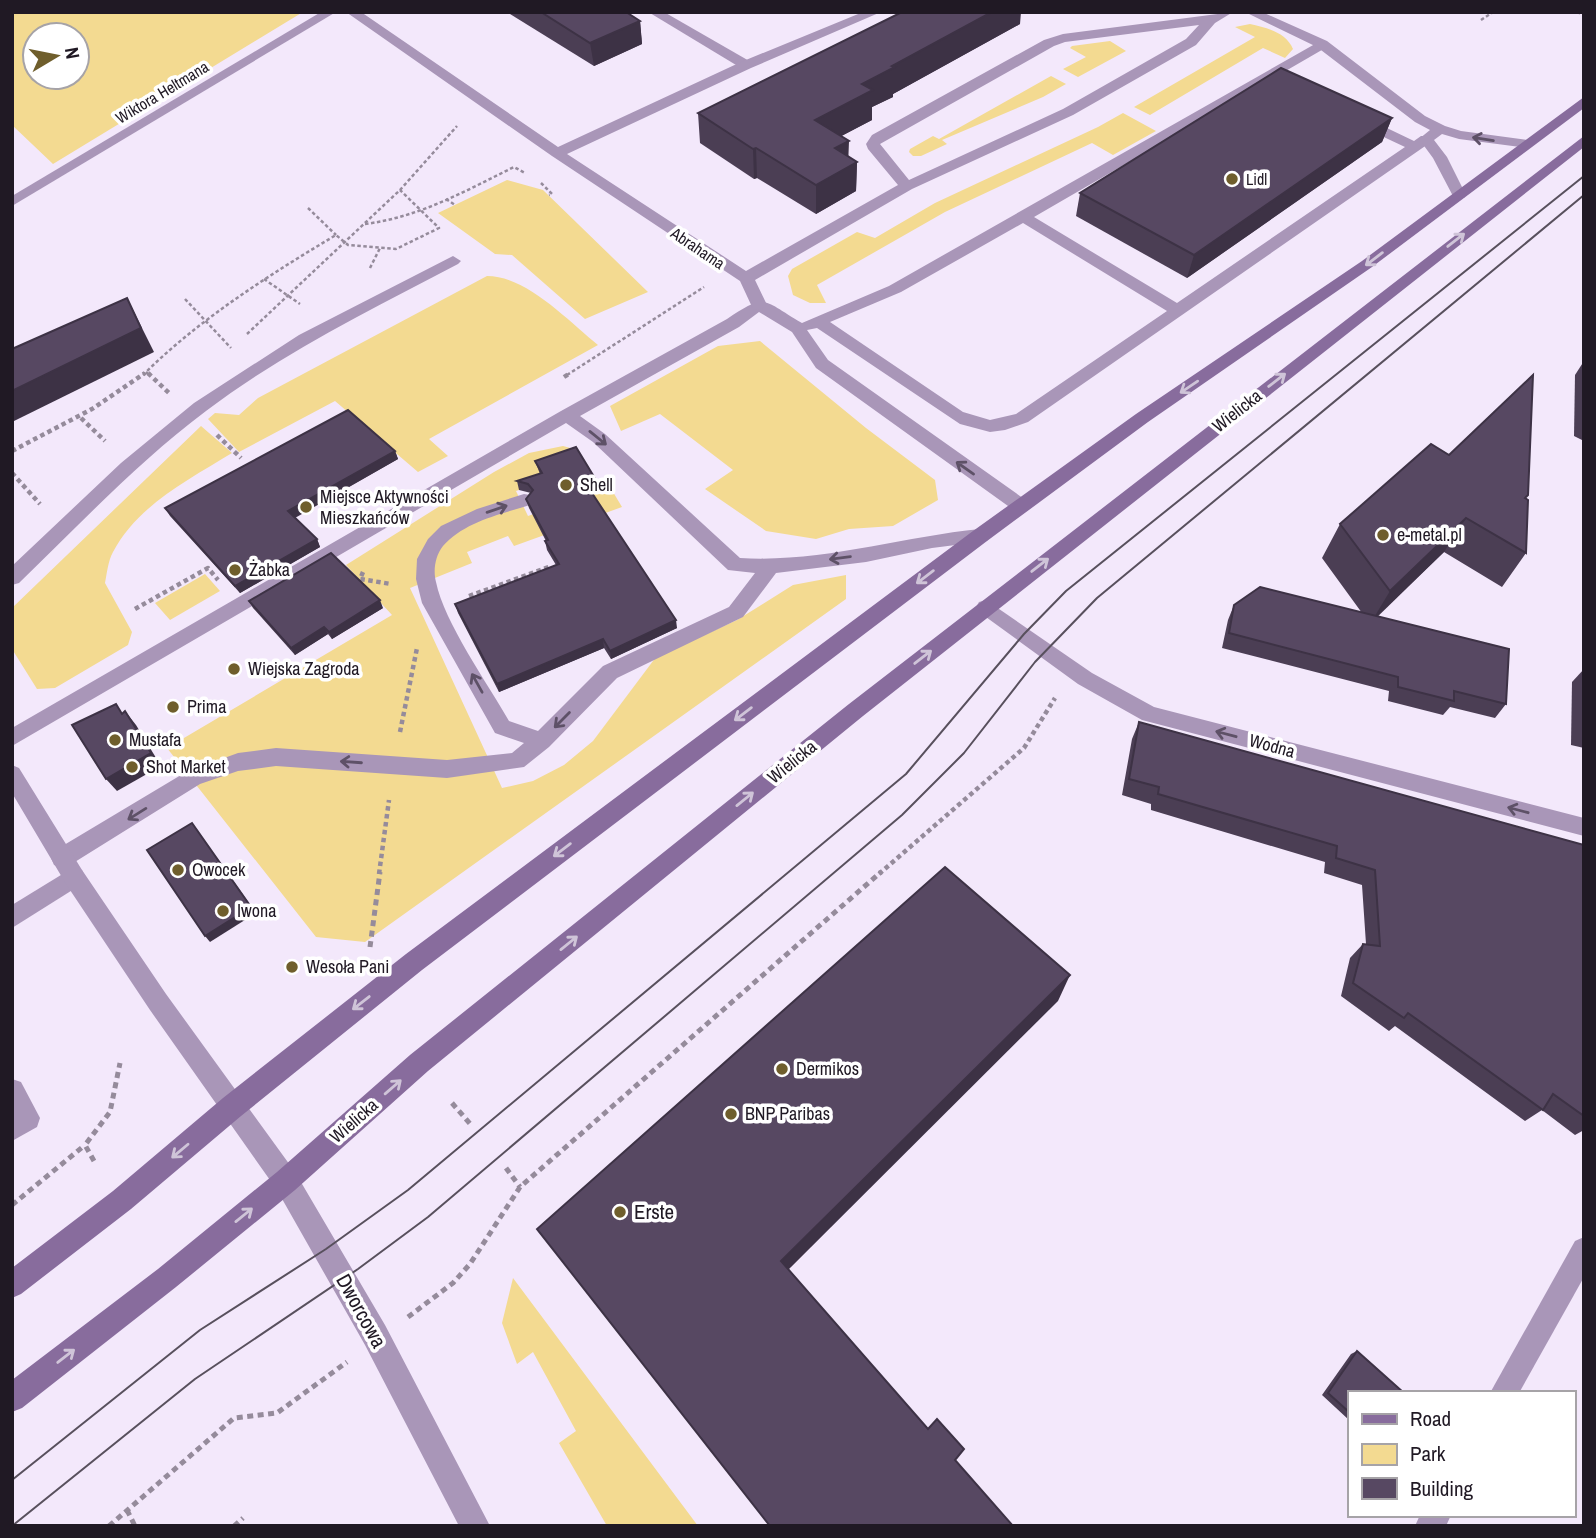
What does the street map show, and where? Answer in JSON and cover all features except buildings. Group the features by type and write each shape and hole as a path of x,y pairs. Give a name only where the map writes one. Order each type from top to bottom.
{"main road":[{"path":"12,1285 122,1200 365,999 980,536 1142,418 1356,272 1584,100"},
{"name":"Wielicka","path":"12,1398 167,1278 286,1181 419,1063 986,607 1584,140"}],"street":[{"name":"Wiktora Heltmana","path":"12,202 330,12"},
{"name":"Abrahama","path":"352,12 557,153 746,278"},
{"path":"658,12 656,13 746,65"},
{"path":"557,153 746,65 875,12"},
{"path":"907,186 874,149 873,144 877,138 1049,43 1082,35 1211,20 1227,12"},
{"path":"1251,12 1322,44 1420,119 1459,135 1527,144"},
{"path":"1021,506 822,364 798,328 759,305 746,278 907,186 1068,112 1191,43 1211,20"},
{"path":"798,328 820,322 895,289 1322,44"},
{"path":"1343,113 1419,142 1440,157 1459,195"},
{"path":"820,322 957,416 974,425 991,428 1007,425 1022,418 1440,128"},
{"path":"1024,217 1177,310"},
{"path":"12,578 169,432 238,380 324,327 453,261"},
{"path":"12,738 566,415 733,323 759,305"},
{"path":"566,415 599,438 736,565 770,567 866,555 932,541 980,536"},
{"path":"524,500 458,522 430,547 424,570 427,590 435,608 502,727 542,741"},
{"path":"12,919 36,900 68,868 193,778 238,762 276,757 447,769 517,761 542,741 610,672 736,612 770,567"},
{"name":"Wodna","path":"986,607 1076,674 1115,699 1149,714 1584,827"},
{"path":"12,774 68,868 232,1107"},
{"path":"12,1091 28,1118 12,1129"},
{"name":"Dworcowa","path":"232,1107 286,1181 375,1335 475,1526"},
{"path":"1505,1391 1584,1250"}],"path":[{"path":"1481,20 1493,12"},
{"path":"1577,12 1584,15"},
{"path":"364,224 385,223 421,211 514,167 525,173"},
{"path":"536,179 552,194 549,195"},
{"path":"308,208 348,245 396,249 439,228 400,190"},
{"path":"446,199 455,205"},
{"path":"12,451 81,418 146,372 165,353 264,279 336,235"},
{"path":"264,279 287,297"},
{"path":"569,372 713,281"},
{"path":"185,299 232,349"},
{"path":"146,372 177,401"},
{"path":"81,418 109,445"},
{"path":"220,437 241,458"},
{"path":"12,473 40,503"},
{"path":"435,608 549,567"},
{"path":"135,609 208,568 219,580"},
{"path":"434,1297 453,1283 470,1264 520,1187 1024,748 1058,692 1076,674"},
{"path":"12,1205 85,1145 110,1112 120,1063"},
{"path":"452,1103 472,1126"},
{"path":"85,1145 94,1161"},
{"path":"506,1168 520,1187"},
{"path":"108,1526 234,1418 277,1413 339,1368"},
{"path":"127,1510 135,1526"},
{"path":"234,1526 243,1518"}],"green space":[{"path":"12,12 303,12 53,164 12,125"},
{"path":"1250,24 1281,35 1293,49 1285,58 1263,48 1150,115 1134,107 1255,37 1235,27"},
{"path":"1110,41 1126,51 1078,77 1063,69 1086,57 1070,48 1072,46"},
{"path":"1051,76 1066,84 1043,97 942,140 947,144 921,156 913,156 909,152 933,136 939,139"},
{"path":"1123,113 1156,131 1113,155 1092,143 945,212 817,285 826,303 810,303 793,295 788,276 792,269 857,232 875,238 935,203"},
{"path":"507,180 543,190 648,292 585,319 512,255 495,254 438,213"},
{"path":"487,276 517,283 532,292 598,345 429,439 448,456 418,472 335,401 239,452 208,419 215,413 239,415 258,398"},
{"path":"760,341 866,428 935,480 938,500 893,526 849,529 816,539 766,531 705,489 733,470 660,414 621,431 610,406 718,346"},
{"path":"201,426 232,453 150,507 123,535 110,559 105,583 132,632 128,645 55,688 37,689 12,649 12,608"},
{"path":"563,446 574,449 544,482 516,491 528,516 610,487 622,507 514,546 508,536 467,552 472,563 410,588 502,788 533,781 564,765 593,741 656,657 737,620 793,585 846,575 846,599 365,942 316,937 167,748 392,615 346,565 494,472 529,453"},
{"path":"205,574 220,591 170,620 155,603"},
{"path":"513,1278 698,1526 607,1526 559,1443 576,1431 533,1352 517,1364 502,1323"}],"tram line":[{"path":"12,1480 200,1330 326,1249 408,1190 906,774 1024,634 1066,591 1584,176"},
{"path":"12,1526 195,1379 358,1269 428,1217 902,815 964,753 1035,662 1097,598 1584,195"}],"place":[{"name":"Lidl","path":"1232,179"},
{"name":"Shell","path":"566,485"},
{"name":"Miejsce Aktywności Mieszkańców","path":"306,507"},
{"name":"e-metal.pl","path":"1383,535"},
{"name":"Żabka","path":"235,570"},
{"name":"Wiejska Zagroda","path":"234,669"},
{"name":"Prima","path":"173,707"},
{"name":"Mustafa","path":"115,740"},
{"name":"Shot Market","path":"132,767"},
{"name":"Owocek","path":"178,870"},
{"name":"Iwona","path":"223,911"},
{"name":"Wesoła Pani","path":"292,967"},
{"name":"Dermikos","path":"782,1069"},
{"name":"BNP Paribas","path":"731,1114"},
{"name":"Erste","path":"620,1212"}]}
